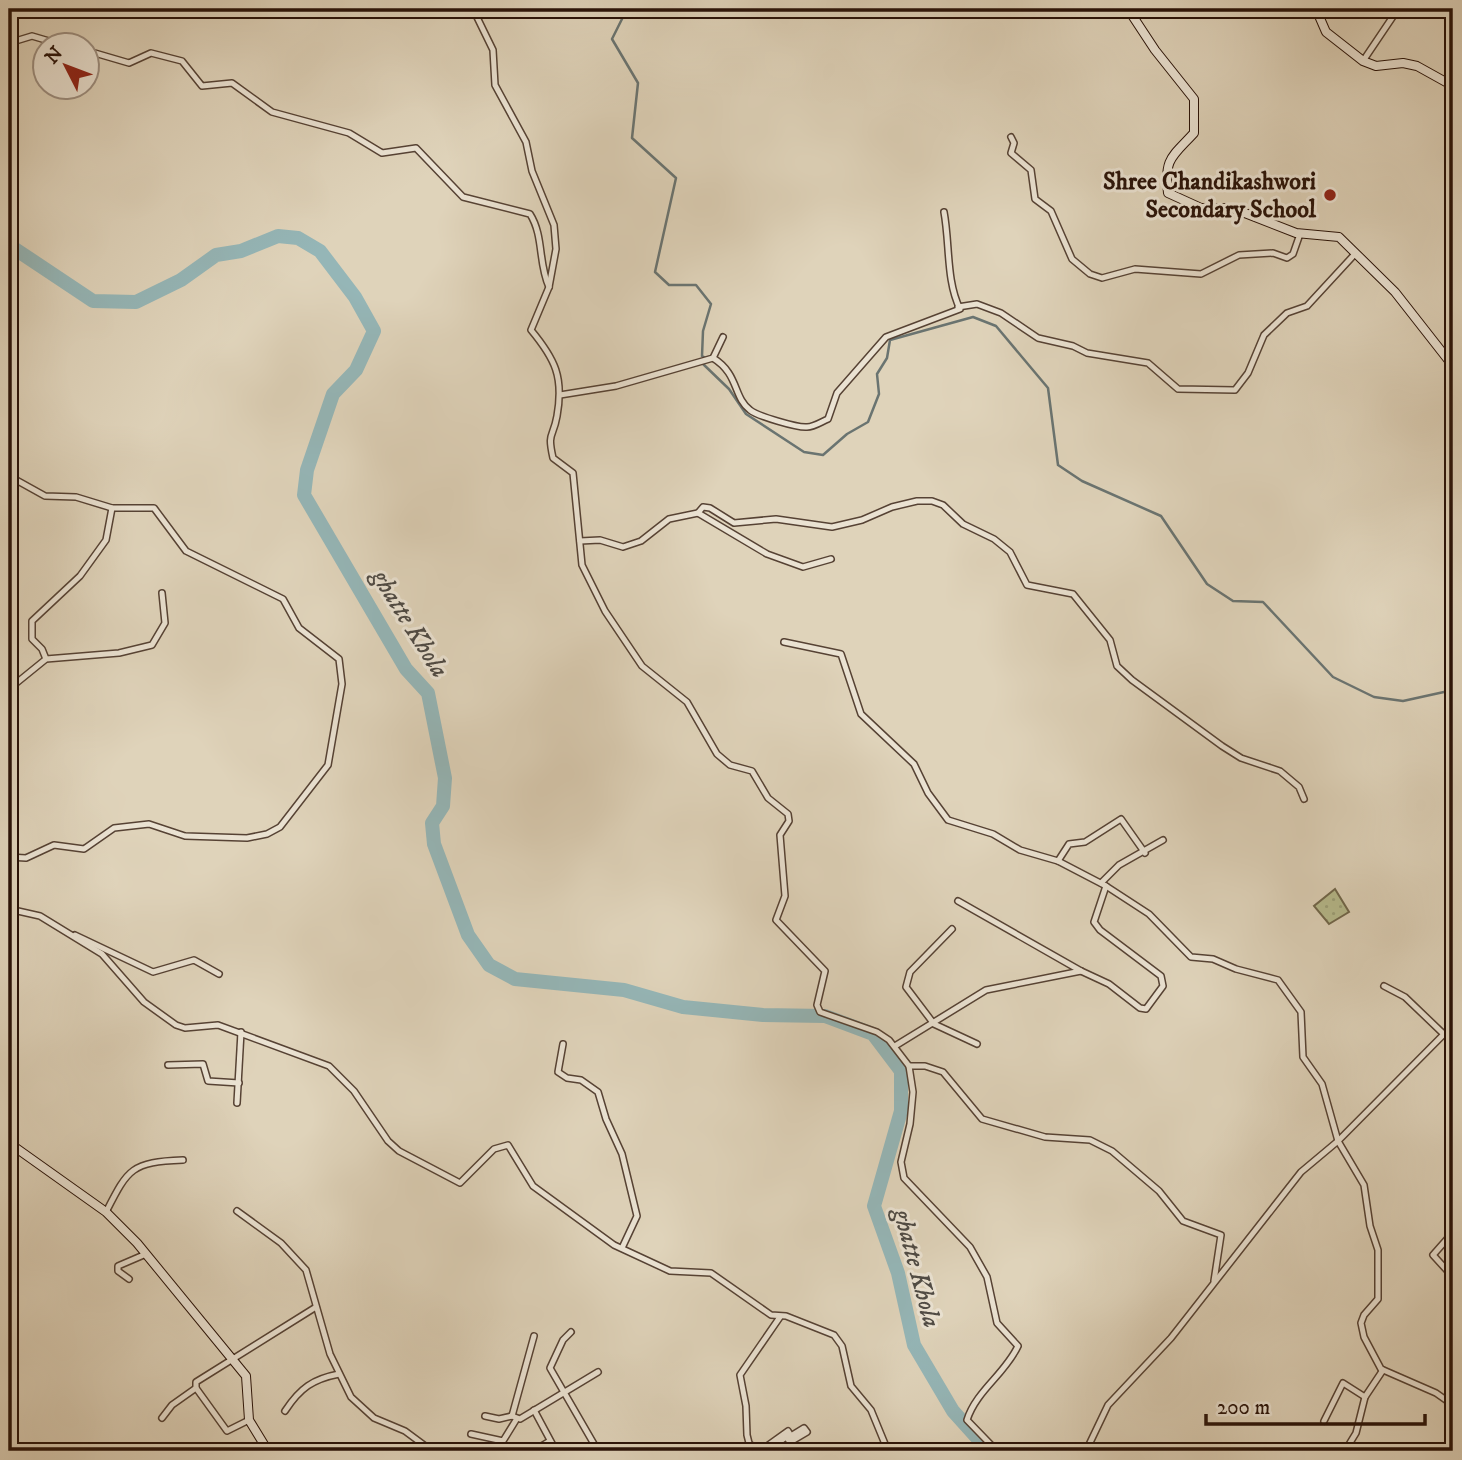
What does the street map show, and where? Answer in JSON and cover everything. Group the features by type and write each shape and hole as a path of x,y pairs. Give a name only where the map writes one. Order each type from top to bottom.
{"street":[{"path":"473,9 493,50 495,85 526,142 532,171 554,225 556,249 549,287 531,330 553,356 560,395 557,421 548,438 553,458 573,473 582,565 605,611 642,666 687,702 717,754 730,765 752,771 768,798 788,814 789,821 780,835 785,896 776,920 825,971 817,1005 820,1012 877,1031 895,1046 909,1066 913,1092 901,1162 904,1178 970,1247 986,1276 997,1323 1018,1346 1011,1361 972,1405 967,1420 997,1451"},
{"path":"1128,9 1155,50 1194,99 1194,132 1168,159 1168,193 1201,208 1232,208 1301,233 1333,234 1395,292 1453,366"},
{"path":"1316,9 1326,32 1363,61 1376,66 1403,63 1417,66 1453,86"},
{"path":"1363,61 1398,9"},
{"path":"9,43 32,36"},
{"path":"102,55 129,63 151,53 182,61 202,86 232,83 272,111 349,133 382,153 416,148 463,197 530,214 538,226 543,273 549,287"},
{"path":"1011,137 1014,143 1012,153 1031,170 1035,199 1051,211 1072,259 1090,274 1101,278 1135,269 1201,274 1239,255 1273,253 1287,258 1293,254 1301,233"},
{"path":"713,358 733,376 741,397 750,410 795,426 809,427 828,419 837,393 879,349 886,337 960,309 951,281 950,244 944,212"},
{"path":"958,307 977,304 989,308 1038,338 1073,346 1087,353 1148,363 1178,389 1235,390 1248,373 1264,335 1287,313 1307,306 1354,256"},
{"path":"560,395 616,386 713,358 723,337"},
{"path":"9,476 45,496 76,497 112,508 154,508 186,551 283,599 299,628 339,659 342,684 328,765 280,827 267,834 247,838 185,836 149,824 114,828 84,849 54,845 26,858 9,858"},
{"path":"580,541 600,540 623,547 641,541 669,519 698,513 703,507 710,508 734,523 776,519 832,527 917,501 943,505 963,524 994,539 1010,552 1027,585 1073,594 1110,640 1117,666 1132,680 1222,747 1241,758 1280,771 1299,787 1304,799"},
{"path":"46,659 32,639 32,621 80,576 106,540 112,508"},
{"path":"698,513 767,554 803,567 831,559"},
{"path":"9,689 46,659 119,653 152,645 165,623 162,593"},
{"path":"784,642 841,654 861,714 914,764 928,793 948,820 993,834 1020,850 1058,861 1104,884 1149,914 1191,957 1213,958 1236,969 1278,980 1301,1012 1303,1057 1322,1084 1338,1141 1364,1185 1370,1226 1378,1250 1378,1299 1361,1323 1364,1337 1384,1370 1436,1393 1453,1405"},
{"path":"1058,861 1069,844 1085,842 1121,819 1145,853"},
{"path":"958,901 1081,971 1110,984 1143,1009 1150,1006 1163,986 1161,976 1100,930 1094,922 1104,884 1119,865 1145,853 1163,840"},
{"path":"9,909 40,916 102,954 144,1002 176,1025 185,1028 209,1024 241,1032 329,1066 354,1091 388,1141 399,1151 425,1162 456,1182 471,1174 494,1149 508,1145 525,1178 543,1195 622,1248 670,1271 711,1273 756,1307 834,1335 839,1341 851,1386 871,1410 885,1444 891,1451"},
{"path":"952,929 910,972 906,986 934,1024 977,1044"},
{"path":"68,933 153,972 162,972 183,961 194,960 219,974"},
{"path":"895,1046 986,990 1081,971"},
{"path":"1384,986 1405,997 1453,1043"},
{"path":"1086,1451 1108,1405 1171,1338 1301,1172 1338,1141 1442,1033 1453,1025"},
{"path":"237,1103 241,1032"},
{"path":"562,1044 558,1072 567,1078 581,1080 598,1092 606,1119 622,1154 637,1216 622,1248"},
{"path":"168,1065 202,1064 208,1082 239,1083"},
{"path":"909,1066 934,1068 943,1072 982,1119 1045,1137 1090,1140 1112,1151 1160,1191 1183,1220 1222,1236 1214,1283"},
{"path":"9,1143 106,1212 146,1254 246,1376 249,1420 268,1451"},
{"path":"106,1212 120,1184 131,1170 161,1161 183,1160"},
{"path":"237,1211 271,1234 302,1265 309,1276 316,1307 351,1397 374,1418 404,1431 432,1451"},
{"path":"1448,1238 1433,1255 1453,1277"},
{"path":"130,1279 118,1271 118,1266 146,1254"},
{"path":"249,1420 227,1431 196,1388 196,1382 316,1307"},
{"path":"767,1451 786,1437 790,1442 807,1432 804,1428 791,1436 788,1431 758,1451 749,1443 747,1435 746,1406 740,1376 780,1317"},
{"path":"571,1332 563,1340 550,1368 598,1451"},
{"path":"471,1434 503,1441 514,1418 534,1336"},
{"path":"1345,1451 1356,1433 1365,1396 1384,1370"},
{"path":"485,1416 514,1418 534,1410 598,1372"},
{"path":"285,1411 307,1385 319,1378 340,1374"},
{"path":"1324,1421 1343,1383 1365,1396"},
{"path":"162,1418 173,1405 196,1388"},
{"path":"534,1410 556,1451"},
{"path":"535,1450 550,1441"}],"green space":[{"path":"1335,889 1349,912 1329,924 1314,906"}],"waterway":[{"path":"627,9 612,39 638,83 632,138 676,178 655,272 669,285 696,285 711,304 703,331 704,357"},
{"name":"ghatte Khola","path":"9,245 93,301 136,302 181,280 216,255 241,251 278,236 298,238 320,251 355,297 374,331 356,370 333,394 307,470 304,495 406,669 428,693 445,778 443,806 432,823 434,844 468,935 489,965 515,979 624,990 683,1007 763,1015 825,1016 873,1034 901,1071 901,1111 874,1206 898,1273 914,1345 953,1411 989,1451"},
{"path":"702,363 729,389 746,414 804,452 823,455 847,434 868,422 879,394 877,374 887,358 890,340 973,317 996,326 1048,388 1058,465 1082,481 1161,516 1207,584 1233,601 1263,602 1333,677 1374,697 1403,701 1453,690"}],"place":[{"name":"Shree Chandikashwori Secondary School","path":"1330,195"}]}
